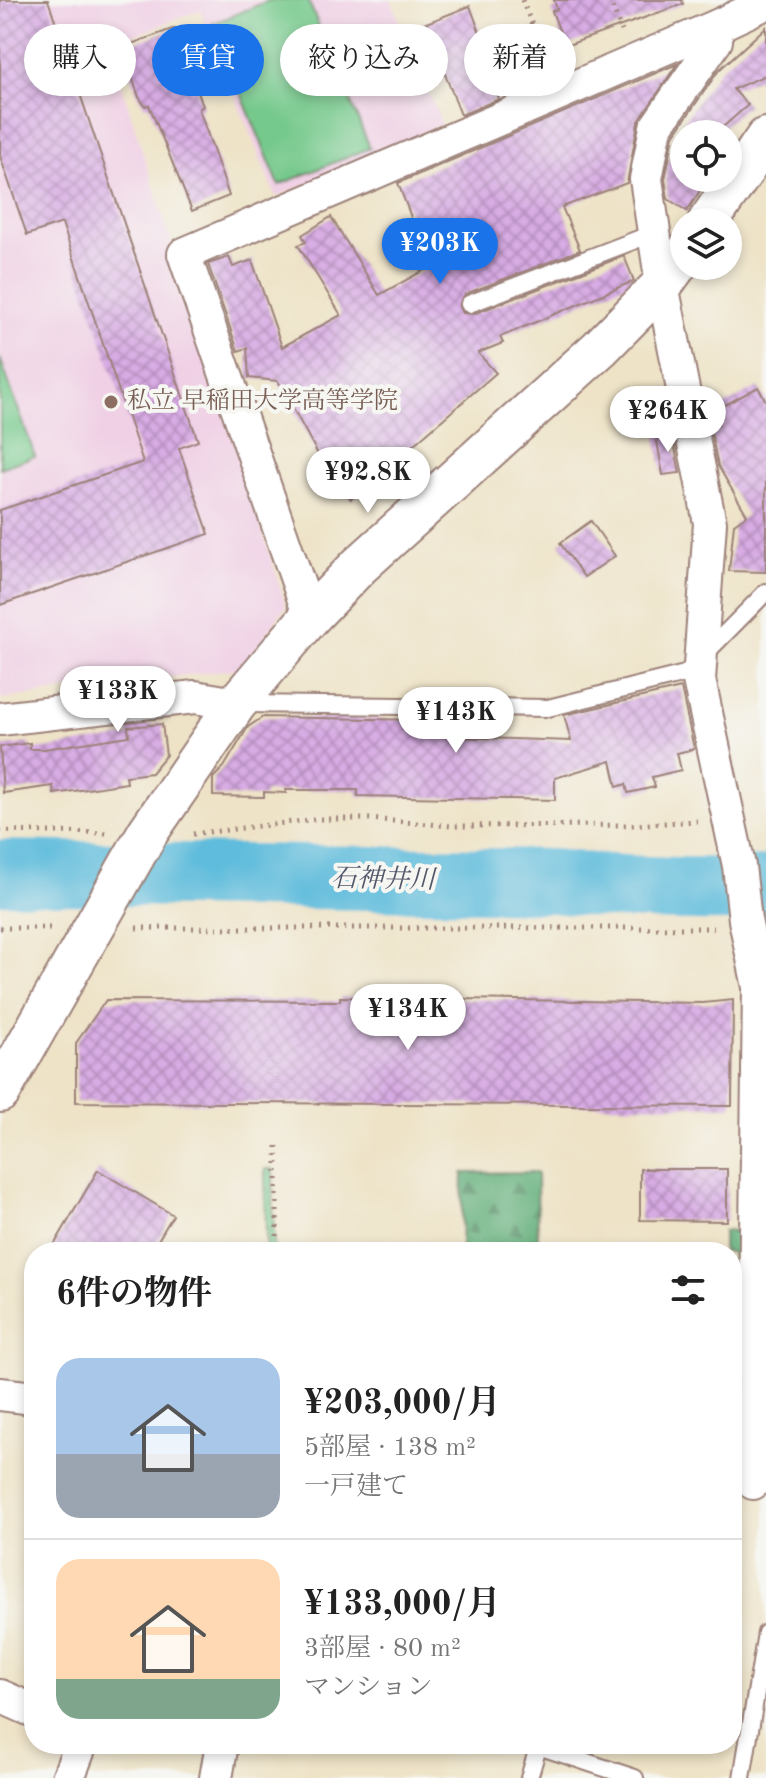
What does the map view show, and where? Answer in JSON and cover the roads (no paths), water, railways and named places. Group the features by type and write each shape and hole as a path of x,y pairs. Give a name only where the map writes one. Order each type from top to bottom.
{"street":[{"path":"310,617 184,254 766,3"},
{"path":"717,26 716,41 656,127 646,179 667,257 710,523 699,680 739,866 746,924 759,987 750,1484"},
{"path":"718,208 766,138"},
{"path":"0,1092 10,1050 95,928 145,836 236,704 310,617 359,566 600,348 667,257"},
{"path":"0,719 195,697 236,704"},
{"path":"0,1394 24,1397"},
{"path":"0,1696 24,1707"},
{"path":"68,1778 77,1754"},
{"path":"216,1778 220,1754"}],"lane":[{"path":"469,304 667,257"},
{"path":"236,704 548,708 685,674 766,592"},
{"path":"742,1778 766,1633"},
{"path":"529,1778 536,1754"},
{"path":"565,1754 635,1778"}],"waterway":[{"name":"石神井川","path":"0,872 553,881 686,889 766,888"}],"place":[{"name":"私立 早稲田大学高等学院","path":"111,402"}]}
